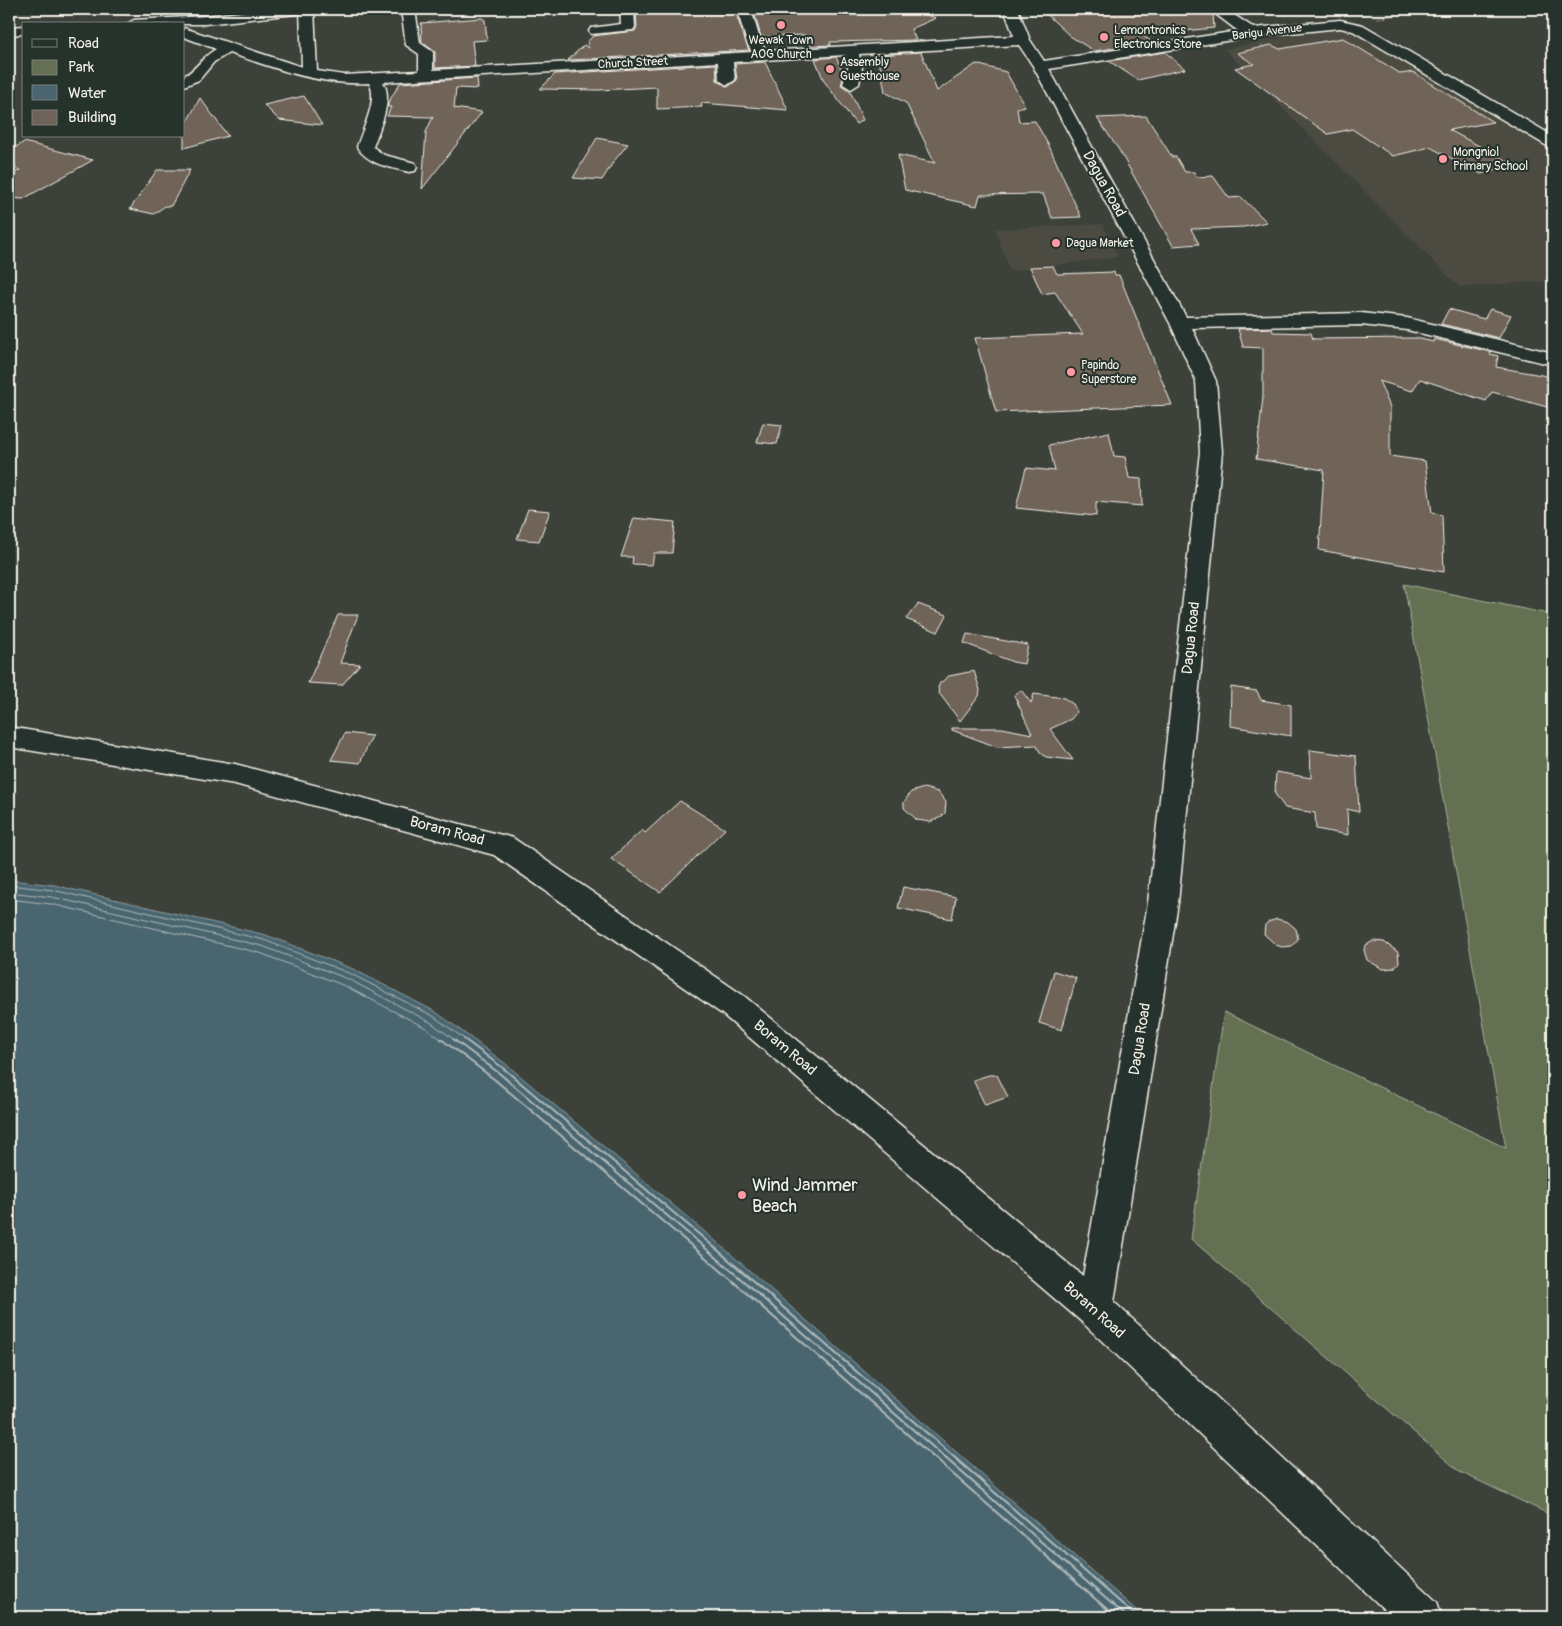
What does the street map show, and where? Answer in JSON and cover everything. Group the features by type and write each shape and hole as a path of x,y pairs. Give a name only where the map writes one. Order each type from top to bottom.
{"street":[{"path":"171,22 306,9 310,74"},
{"path":"408,9 414,45 426,52 426,75"},
{"path":"596,31 628,27 627,9"},
{"name":"Dagua Road","path":"1011,9 1023,40 1040,66 1180,323 1206,381 1211,452 1163,903 1095,1309"},
{"path":"1216,9 1251,33"},
{"path":"746,16 754,43 762,55"},
{"name":"Barigu Avenue","path":"1040,66 1251,33 1340,24 1358,28 1553,143"},
{"path":"9,31 22,30"},
{"name":"Church Street","path":"185,32 227,48 310,74 344,80 1023,40"},
{"path":"185,82 194,77 208,59 227,48"},
{"path":"850,50 855,68 851,84"},
{"path":"725,57 727,80"},
{"path":"373,78 380,88 379,101 365,147 369,154 408,166"},
{"path":"1180,323 1360,319 1406,324 1553,359"},
{"name":"Boram Road","path":"9,737 235,774 502,846 734,1005 1095,1309 1422,1617"}],"path":[{"path":"1340,24 1438,9"}],"shaded area":[{"name":"Mongniol Primary School","path":"1332,28 1360,34 1553,148 1553,281 1459,287 1224,49"},
{"name":"Dagua Market","path":"1103,224 1118,257 1010,271 995,229"}],"green space":[{"path":"1404,584 1553,615 1553,1516 1460,1472 1191,1239 1224,1012 1506,1148"}],"water":[{"path":"9,880 54,885 266,935 353,969 436,1012 506,1064 725,1249 1144,1617 9,1617"}],"building":[{"path":"698,9 909,9 936,18 911,29 916,40 830,42 831,45 810,46 805,35 761,37 755,15 745,10 737,17 749,50 568,60 584,45 589,48 587,42 593,36 635,31 637,27 636,14"},
{"path":"1041,9 1207,9 1213,14 1214,28 1142,35 1152,42 1094,51 1070,36"},
{"path":"482,18 485,20 487,40 472,41 475,66 435,68 435,52 422,42 421,23"},
{"path":"1343,38 1401,74 1413,72 1493,122 1449,130 1513,164 1481,174 1430,147 1393,156 1352,129 1328,134 1235,68 1254,64 1237,53 1271,45 1280,49"},
{"path":"921,52 937,91 976,64 1006,72 1025,106 1017,108 1019,122 1035,121 1049,146 1081,217 1052,218 1043,194 980,195 977,206 905,190 898,155 935,163 906,103 885,92 878,55"},
{"path":"1165,52 1185,69 1138,80 1109,61"},
{"path":"836,57 844,75 841,85 850,91 863,120 856,124 824,81 815,59"},
{"path":"765,62 788,110 701,103 702,107 657,109 657,87 599,90 540,89 555,74 716,64 717,80 728,87 737,80 735,64"},
{"path":"477,78 478,89 456,88 454,108 482,112 422,189 426,132 433,117 387,116 391,107 388,107 388,103 400,83"},
{"path":"304,96 322,125 279,120 264,105"},
{"path":"200,98 228,136 184,148 185,125"},
{"path":"1146,116 1172,157 1176,157 1185,172 1194,172 1197,177 1213,176 1229,198 1241,197 1267,222 1244,227 1191,229 1199,244 1173,246 1119,150 1097,118"},
{"path":"597,138 628,144 602,180 573,178"},
{"path":"24,142 93,160 23,199 9,198 9,176 20,170 9,166 9,151"},
{"path":"157,170 190,170 171,206 165,206 154,214 130,209"},
{"name":"Papindo Superstore","path":"1053,266 1057,274 1114,272 1115,275 1119,275 1172,405 996,412 975,338 1083,334 1055,292 1042,294 1030,267"},
{"path":"1449,309 1484,319 1490,309 1511,315 1499,338 1441,324"},
{"path":"1272,328 1273,332 1311,333 1313,339 1416,338 1433,342 1434,339 1491,352 1490,354 1498,356 1496,367 1547,376 1547,407 1492,392 1486,401 1420,379 1412,391 1379,381 1390,407 1390,456 1425,461 1432,513 1442,515 1444,572 1319,550 1324,470 1256,459 1263,397 1263,348 1243,347 1238,329"},
{"path":"763,423 782,425 777,444 757,442"},
{"path":"1109,432 1114,456 1125,457 1129,478 1141,479 1142,506 1096,502 1096,516 1016,508 1026,468 1055,471 1049,445"},
{"path":"528,509 550,511 539,541 517,539"},
{"path":"634,518 675,522 672,553 654,553 652,565 632,564 633,557 621,557"},
{"path":"918,604 947,615 938,632 906,619"},
{"path":"338,615 358,615 340,663 360,664 342,685 308,683"},
{"path":"967,634 1028,645 1024,664 1013,662 964,643"},
{"path":"974,671 980,690 979,696 960,721 939,693 938,688 940,683 949,676"},
{"path":"1231,687 1257,691 1261,700 1291,705 1291,736 1230,726"},
{"path":"1021,690 1031,703 1034,694 1064,698 1073,704 1077,712 1071,719 1050,729 1073,760 1046,757 1036,745 997,747 952,730 952,728 1002,728 1032,734 1014,695"},
{"path":"345,733 372,736 360,763 331,760"},
{"path":"1310,750 1356,756 1359,812 1347,809 1348,835 1316,829 1315,813 1285,808 1275,794 1276,772 1311,778"},
{"path":"924,788 938,792 946,802 945,813 930,822 917,820 904,808 904,802 911,792"},
{"path":"680,801 725,829 660,892 611,859 642,830 645,833"},
{"path":"903,887 956,897 952,919 898,908"},
{"path":"1277,919 1288,922 1296,929 1298,939 1292,946 1282,947 1276,945 1264,934 1265,925"},
{"path":"1373,941 1384,942 1398,952 1399,962 1394,968 1383,969 1367,960 1364,950 1365,946"},
{"path":"1054,971 1076,978 1062,1030 1039,1023"},
{"path":"989,1075 997,1075 1008,1097 985,1105 973,1080"}],"place":[{"name":"Wewak Town AOG Church","path":"781,25"},
{"name":"Lemontronics Electronics Store","path":"1104,37"},
{"name":"Assembly Guesthouse","path":"830,69"},
{"name":"Mongniol Primary School","path":"1443,159"},
{"name":"Dagua Market","path":"1056,243"},
{"name":"Papindo Superstore","path":"1071,372"},
{"name":"Wind Jammer Beach","path":"742,1195"}]}
